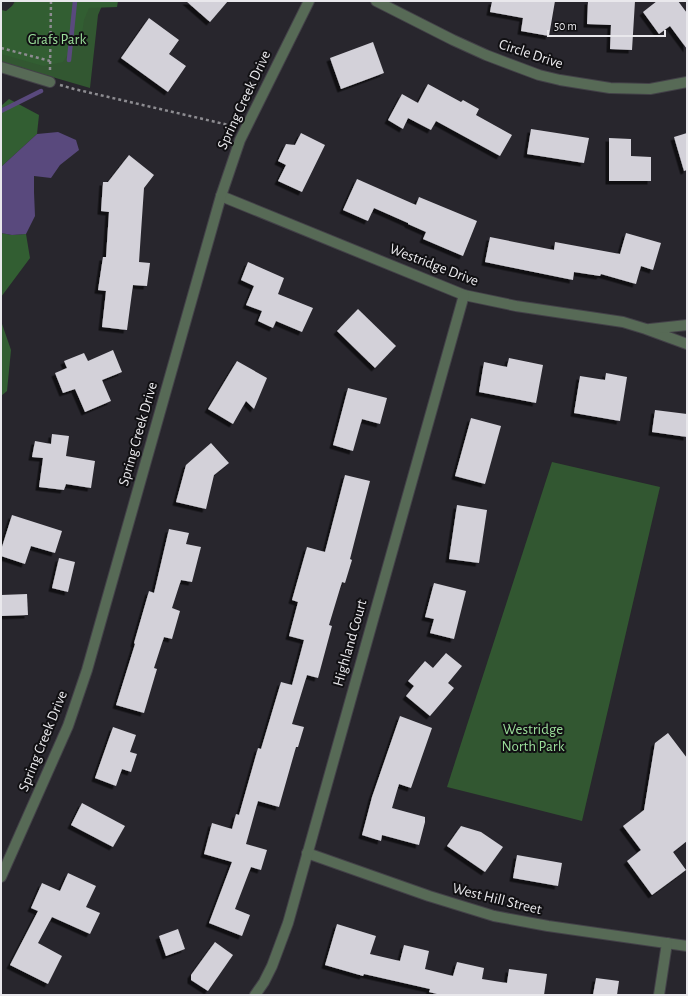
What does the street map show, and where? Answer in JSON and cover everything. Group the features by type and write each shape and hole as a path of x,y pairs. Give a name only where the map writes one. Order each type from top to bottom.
{"street":[{"name":"Spring Creek Drive","path":"1,877 68,726 84,678 221,196 240,140 309,1"},
{"name":"Circle Drive","path":"376,1 452,40 539,76 610,88 650,90 687,82"},
{"path":"1,67 50,82"},
{"name":"Westridge Drive","path":"221,196 464,295 516,306 623,322 687,344"},
{"name":"Highland Court","path":"255,995 272,966 288,923 464,295"},
{"name":"Westridge Drive","path":"646,329 687,325"},
{"name":"West Hill Street","path":"307,853 429,896 494,916 548,926 687,946"},
{"path":"659,995 667,943"}],"path":[{"path":"51,1 50,82 245,129"},
{"path":"1,48 50,61"}],"green space":[{"name":"Grafs Park","path":"15,1 104,1 98,15 90,88 1,62 1,14 7,15"},
{"name":"Grafs Park","path":"18,1 118,1 117,7 89,8 84,20 82,35 63,62 43,66 1,54 1,10 6,11"},
{"path":"9,99 39,115 37,134 1,167 1,106"},
{"path":"1,233 12,235 26,234 30,258 1,297"},
{"path":"1,321 11,350 7,391 1,396"},
{"name":"Westridge North Park","path":"552,462 660,487 582,821 447,787"}],"shaded area":[{"path":"58,132 76,140 79,150 60,165 51,178 34,176 35,216 26,234 12,235 1,233 1,167 37,134"}],"building":[{"path":"186,1 228,1 210,22"},
{"path":"492,1 555,1 549,36 521,31 523,18 490,12"},
{"path":"588,1 635,1 632,50 610,49 611,25 587,24"},
{"path":"657,1 678,1 687,13 687,49 670,26 659,34 643,12"},
{"path":"149,18 179,40 169,54 186,66 168,92 121,58"},
{"path":"373,42 384,73 341,89 330,58"},
{"path":"428,84 461,102 463,100 479,109 476,115 512,135 500,156 436,121 431,130 408,118 403,129 388,120 402,94 418,103"},
{"path":"531,129 589,138 584,163 527,154"},
{"path":"301,133 325,145 302,192 278,181 286,165 278,161 286,144 295,145"},
{"path":"687,133 687,170 684,171 674,137"},
{"path":"609,138 631,139 631,156 651,157 651,181 609,181"},
{"path":"129,155 154,175 144,188 139,262 150,263 147,286 133,285 127,330 102,327 106,291 98,290 103,257 106,257 109,212 101,211 103,182 108,182"},
{"path":"357,179 416,205 419,197 477,221 463,256 423,239 426,232 374,208 368,221 343,210"},
{"path":"626,233 661,243 653,270 641,266 636,284 601,274 600,276 574,272 573,280 485,262 490,237 554,250 555,242 620,254"},
{"path":"248,262 284,278 278,294 313,308 302,332 276,321 273,328 258,321 262,311 246,305 254,286 241,280"},
{"path":"358,309 396,346 375,368 337,331"},
{"path":"113,350 122,372 102,380 111,401 85,412 75,389 63,393 55,373 67,368 64,361 84,353 88,361"},
{"path":"509,358 543,365 536,403 479,392 484,362 507,367"},
{"path":"237,361 267,378 254,409 246,401 233,424 208,409"},
{"path":"606,373 627,377 620,421 574,413 580,376 605,380"},
{"path":"348,388 387,398 380,424 362,419 353,451 333,445"},
{"path":"655,410 687,414 687,437 652,432"},
{"path":"471,418 501,426 485,484 455,476"},
{"path":"52,434 69,436 66,456 95,461 91,488 66,484 64,490 39,487 43,458 32,457 35,441 51,444"},
{"path":"211,443 229,463 214,475 206,509 176,502 186,465"},
{"path":"345,475 370,481 350,559 352,560 345,583 342,582 329,625 332,626 318,678 307,675 292,724 304,727 298,747 296,747 279,807 258,801 246,844 267,850 261,870 251,867 235,909 250,915 242,936 209,923 232,862 204,854 212,823 232,829 236,814 239,815 258,748 261,749 281,682 292,685 304,640 289,636 298,602 292,600 307,547 325,552"},
{"path":"457,505 487,510 479,563 449,559"},
{"path":"12,515 62,531 55,553 31,546 25,564 1,556 1,550"},
{"path":"169,529 189,533 186,544 201,547 192,582 181,580 172,608 180,611 172,639 164,637 154,668 157,669 144,713 116,705 135,644 134,643 149,591 154,593"},
{"path":"59,558 75,562 68,592 52,588"},
{"path":"434,583 466,591 454,639 430,633 434,619 425,617"},
{"path":"27,594 28,615 1,616 1,595"},
{"path":"446,653 462,666 448,683 454,688 430,716 406,696 414,686 408,681 425,661 433,668"},
{"path":"400,716 432,728 411,788 399,784 392,808 425,817 419,845 382,835 381,841 362,835 372,797"},
{"path":"113,727 136,735 130,752 137,754 131,772 122,769 116,786 95,778"},
{"path":"668,733 687,758 687,841 673,852 686,870 652,895 627,861 641,850 623,826 644,810 655,743"},
{"path":"82,803 125,826 113,847 71,825"},
{"path":"461,826 481,832 503,847 485,872 447,846"},
{"path":"517,855 562,863 558,886 513,878"},
{"path":"68,873 96,886 86,907 100,913 90,934 52,917 38,943 62,956 48,984 10,965 38,911 31,908 42,883 60,891"},
{"path":"337,924 376,936 370,954 400,961 404,945 429,951 425,969 453,976 457,962 484,968 482,979 507,983 509,969 547,974 544,995 441,995 429,992 430,989 364,974 363,976 325,965"},
{"path":"178,929 185,949 166,956 159,936"},
{"path":"215,942 233,955 208,991 191,980 191,975"},
{"path":"596,978 619,981 617,995 593,995"}],"waterway":[{"path":"69,60 75,1"},
{"path":"1,111 41,91"}]}
